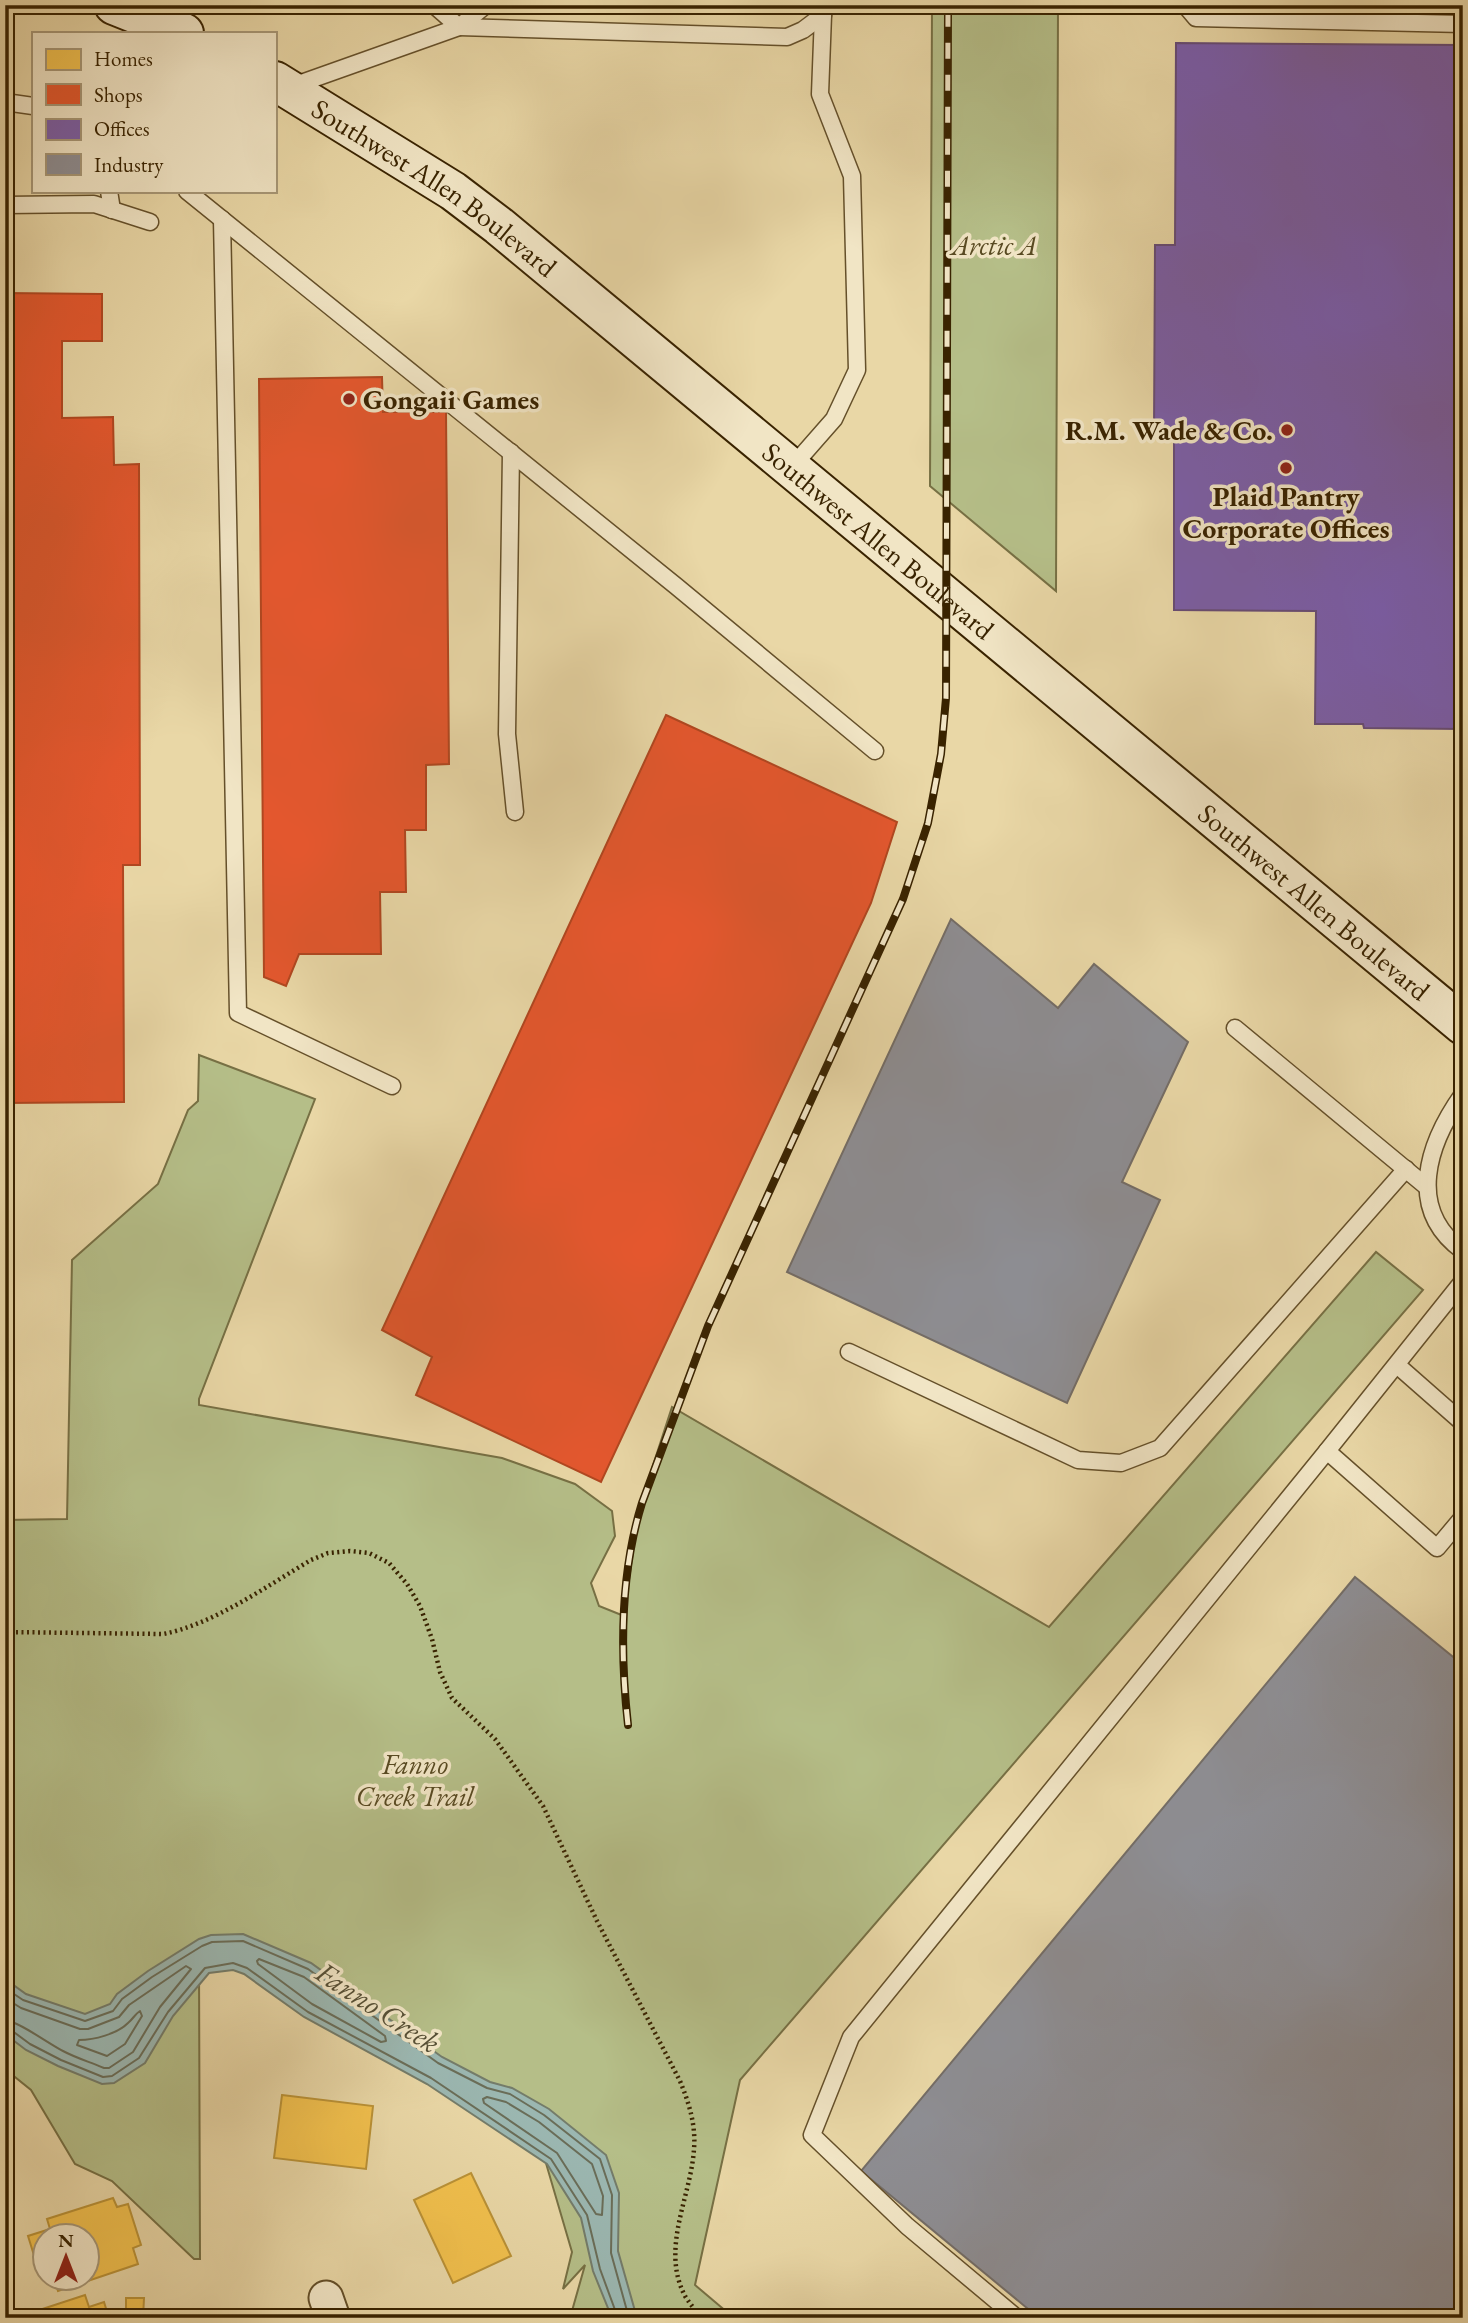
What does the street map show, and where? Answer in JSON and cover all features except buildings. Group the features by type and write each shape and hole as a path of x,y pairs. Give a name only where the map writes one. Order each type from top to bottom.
{"main road":[{"path":"114,5 182,32"},
{"name":"Southwest Allen Boulevard","path":"281,85 463,198 499,226 1463,1024"}],"lane":[{"path":"434,5 459,27"},
{"path":"459,27 486,5"},
{"path":"1185,5 1196,18 1463,23"},
{"path":"281,85 459,27 786,37 803,30 823,10"},
{"path":"791,468 834,419 857,370 852,176 820,94 823,10"},
{"path":"5,102 32,106"},
{"path":"110,192 112,210"},
{"path":"188,192 676,586 875,751"},
{"path":"5,205 94,204 150,222"},
{"path":"222,219 238,1013 392,1086"},
{"path":"511,452 507,734 515,812"},
{"path":"1235,1028 1427,1187"},
{"path":"1463,1094 1444,1124 1427,1171 1432,1214 1441,1230 1463,1251"},
{"path":"849,1352 1078,1460 1121,1463 1160,1448 1406,1169"},
{"path":"1017,2318 907,2226 812,2135 851,2037 1463,1281"},
{"path":"1397,1365 1463,1423"},
{"path":"1327,1451 1437,1548 1463,1517"}],"path":[{"path":"5,1632 163,1634 183,1630 204,1621 310,1560 328,1553 369,1553 389,1563 407,1584 420,1606 440,1672 452,1698 495,1739 543,1806 597,1921 680,2081 693,2122 694,2147 691,2178 676,2232 677,2263 683,2290 701,2318"}],"green space":[{"name":"Arctic A","path":"932,5 1058,5 1056,591 930,486"},
{"name":"Fanno Creek Trail","path":"199,1055 315,1099 199,1399 199,1405 502,1458 575,1484 612,1511 615,1536 591,1583 599,1606 624,1616 637,1522 672,1407 1049,1627 1376,1252 1423,1290 740,2080 695,2285 734,2318 570,2318 585,2265 563,2289 572,2252 543,2153 289,1965 199,1965 200,2259 194,2259 112,2181 75,2164 31,2090 5,2069 5,1520 67,1519 72,1260 158,1184 188,1110 198,1101"}],"water":[{"path":"243,1934 311,1963 442,2057 490,2082 512,2088 549,2109 606,2155 619,2193 618,2251 637,2318 612,2318 593,2271 581,2218 547,2164 427,2084 304,2017 244,1974 233,1970 209,1973 173,2016 145,2063 114,2083 102,2084 58,2066 26,2050 5,2034 5,1979 26,1994 85,2014 110,2004 117,1994 148,1971 199,1939 211,1935"}],"railway":[{"path":"628,1725 624,1614 629,1558 642,1503 708,1326 903,899 928,823 941,754 946,698 948,5"}],"place":[{"name":"Gongaii Games","path":"349,399"},
{"name":"R.M. Wade & Co.","path":"1287,430"},
{"name":"Plaid Pantry Corporate Offices","path":"1286,468"}],"water label":[{"name":"Fanno Creek","path":"378,2007"}]}
